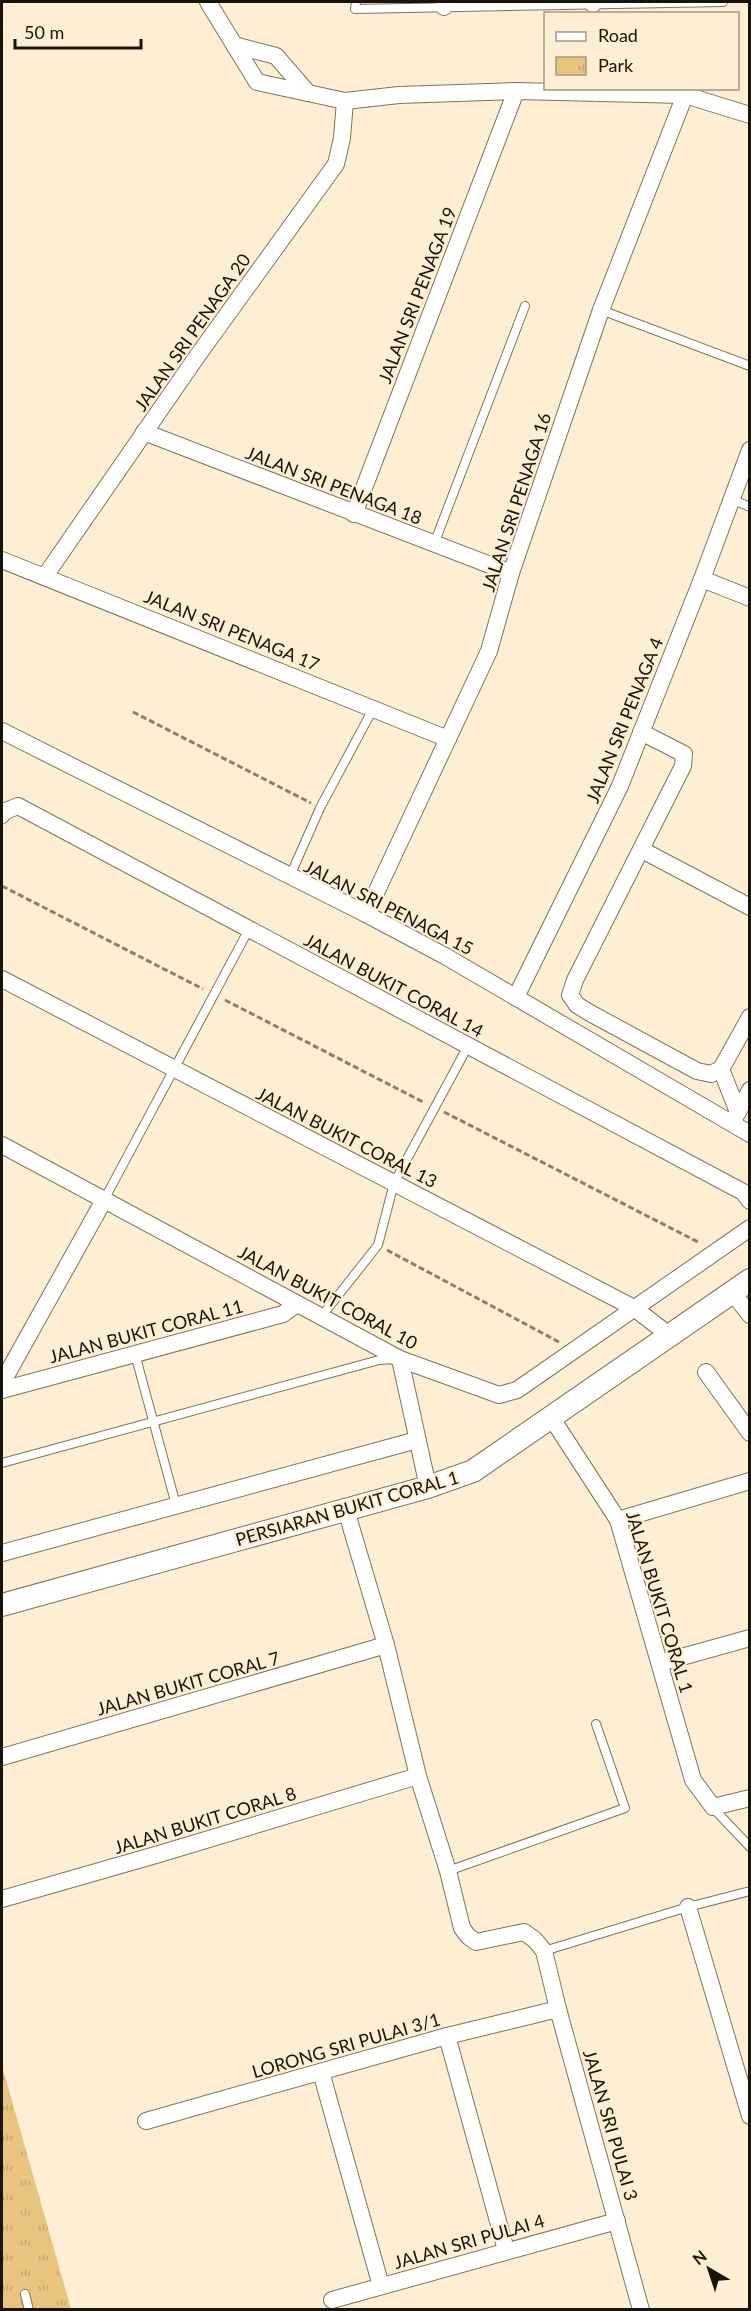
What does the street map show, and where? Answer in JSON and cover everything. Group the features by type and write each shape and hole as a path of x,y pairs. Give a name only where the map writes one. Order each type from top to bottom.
{"street":[{"path":"208,2 257,82 345,101 399,95 516,91 685,95 750,115"},
{"path":"234,45 276,56 308,93"},
{"name":"JALAN SRI PENAGA 19","path":"354,514 516,91"},
{"name":"JALAN SRI PENAGA 16","path":"366,914 489,651 511,573 601,310 685,95"},
{"name":"JALAN SRI PENAGA 20","path":"45,576 144,432 336,164 342,138 345,101"},
{"name":"JALAN SRI PENAGA 18","path":"144,432 511,573"},
{"name":"JALAN SRI PENAGA 4","path":"516,997 620,786 750,450"},
{"name":"JALAN SRI PENAGA 17","path":"2,560 448,739"},
{"path":"702,579 750,598"},
{"name":"JALAN SRI PENAGA 15","path":"2,731 445,956 735,1118 750,1134"},
{"path":"641,732 684,754 683,766 575,980 570,995 577,1005 698,1071 711,1074 721,1069 750,1017"},
{"name":"JALAN BUKIT CORAL 14","path":"2,815 3,812 18,806 743,1192 750,1200"},
{"path":"642,850 750,907"},
{"name":"JALAN BUKIT CORAL 13","path":"2,979 634,1308 669,1335"},
{"path":"721,1069 735,1118"},
{"path":"735,1118 750,1090"},
{"name":"JALAN BUKIT CORAL 10","path":"2,1145 400,1359 499,1395 516,1390 634,1308"},
{"path":"2,1383 104,1200"},
{"path":"634,1308 750,1228"},
{"path":"741,1286 750,1315"},
{"name":"PERSIARAN BUKIT CORAL 1","path":"2,1605 428,1487 473,1471 741,1286"},
{"name":"JALAN BUKIT CORAL 11","path":"2,1390 283,1314 297,1304"},
{"path":"400,1359 428,1487"},
{"path":"706,1372 750,1433"},
{"name":"JALAN BUKIT CORAL 1","path":"551,1417 618,1520 693,1780 713,1807"},
{"path":"2,1553 417,1440"},
{"path":"618,1520 750,1481"},
{"path":"346,1510 386,1645 418,1776 448,1871 462,1928 476,1942 524,1932 535,1940 544,1952"},
{"path":"660,1663 750,1638"},
{"name":"JALAN BUKIT CORAL 7","path":"2,1757 386,1645"},
{"name":"JALAN BUKIT CORAL 8","path":"2,1899 418,1776"},
{"path":"713,1807 750,1798"},
{"path":"688,1907 750,2115"},
{"name":"JALAN SRI PULAI 3","path":"544,1952 641,2310"},
{"name":"LORONG SRI PULAI 3/1","path":"146,2121 447,2036 558,2009"},
{"path":"447,2036 506,2250"},
{"path":"321,2072 381,2286"},
{"name":"JALAN SRI PULAI 4","path":"328,2305 381,2286 617,2221"}],"lane":[{"path":"355,5 723,2"},
{"path":"434,544 525,306"},
{"path":"601,310 750,366"},
{"path":"731,499 750,507"},
{"path":"289,877 320,808 373,709"},
{"path":"104,1200 249,929"},
{"path":"321,1317 378,1245 394,1183 468,1046"},
{"path":"135,1354 176,1505"},
{"path":"2,1463 379,1360 400,1359"},
{"path":"448,1871 625,1808 596,1724"},
{"path":"713,1807 750,1847"},
{"path":"544,1952 688,1907 750,1891"},
{"path":"25,2294 29,2310"}],"path":[{"path":"133,712 320,808"},
{"path":"2,886 716,1251"},
{"path":"378,1245 574,1350"}],"green space":[{"path":"2,2066 71,2309 2,2309"}]}
